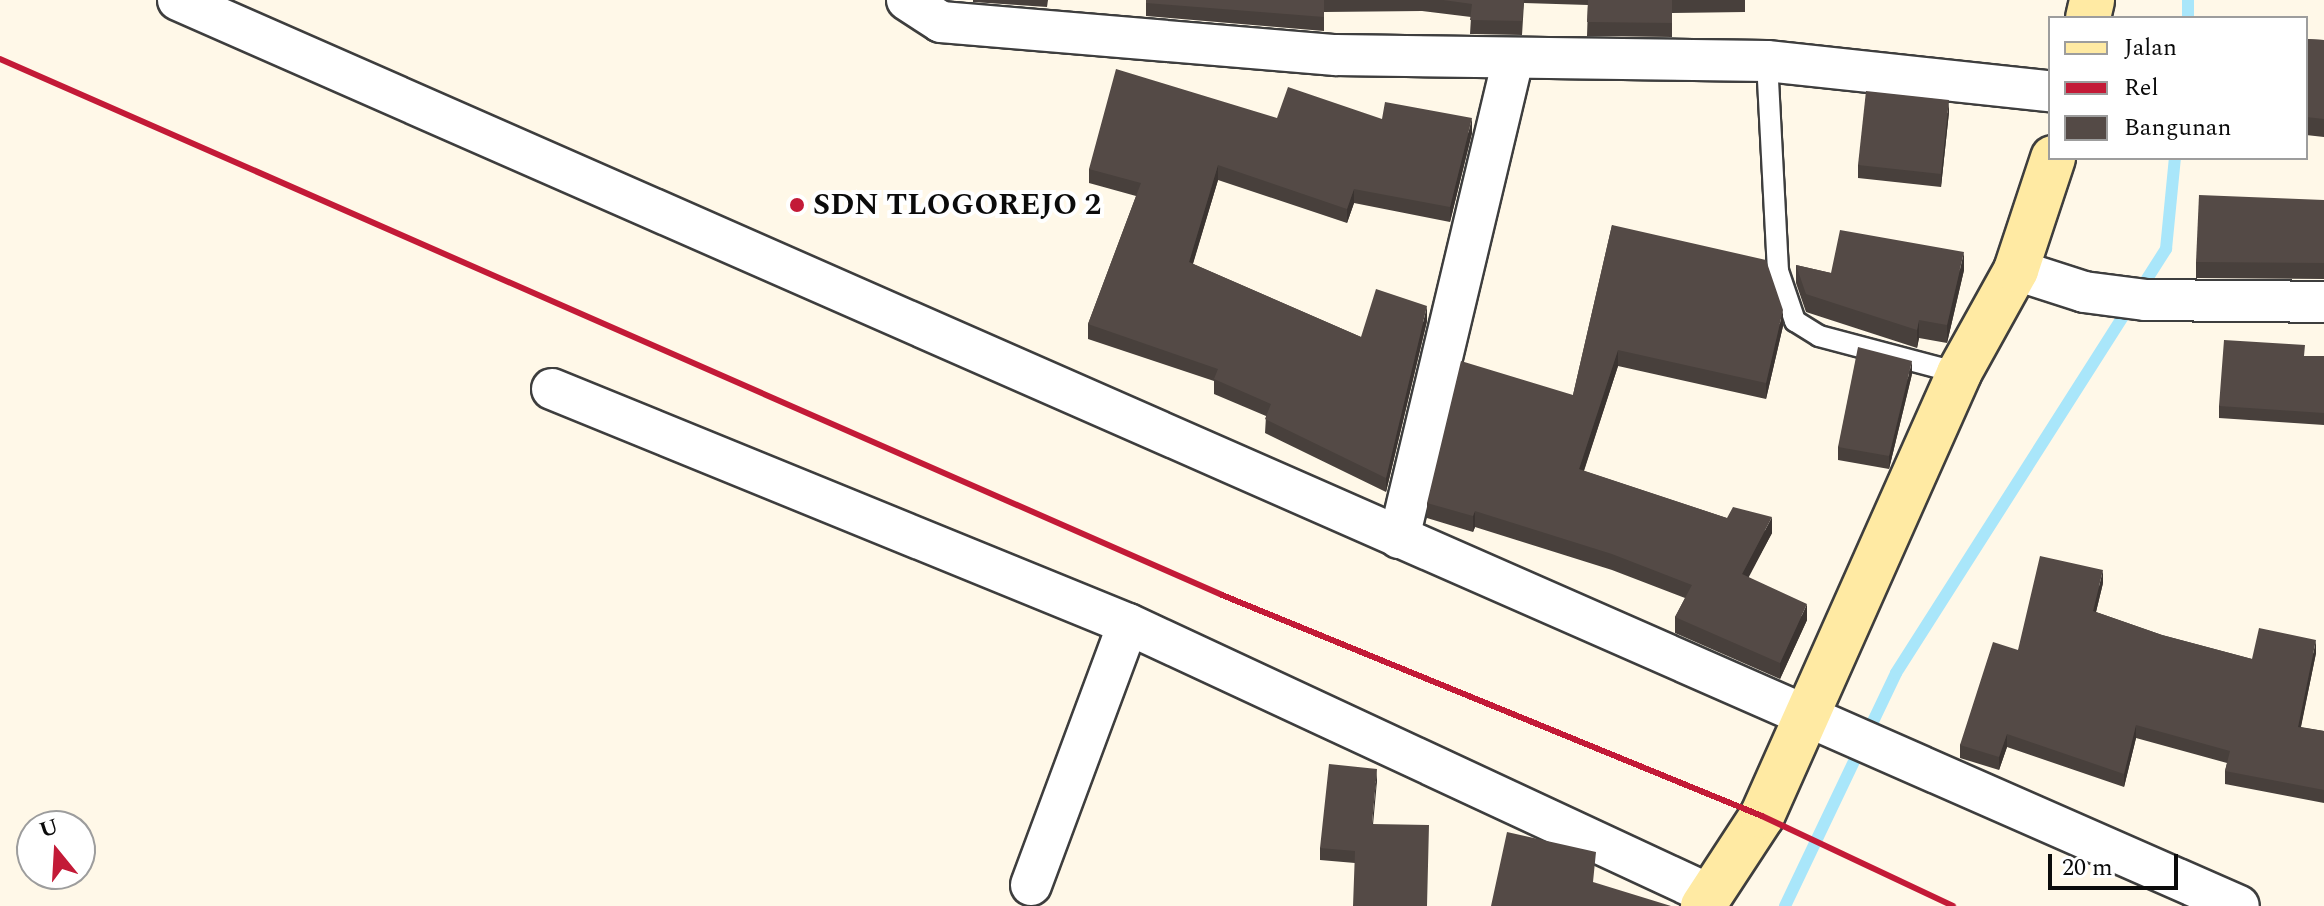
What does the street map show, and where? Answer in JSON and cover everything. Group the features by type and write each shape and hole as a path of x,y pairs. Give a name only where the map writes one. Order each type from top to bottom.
{"main road":[{"path":"1704,899 1762,816 1959,373 2016,270 2052,160"}],"street":[{"path":"178,0 2239,906"},
{"path":"907,0 936,11 1336,55 1767,61 2048,91"},
{"path":"1399,538 1513,58"},
{"path":"2016,270 2084,292 2146,300 2324,302"},
{"path":"552,389 1128,624 1704,899"},
{"path":"1031,885 1128,624"}],"lane":[{"path":"1767,61 1778,271 1795,321 1819,336 1959,373"}],"building":[{"path":"1146,0 1324,0 1324,17 1146,3"},
{"path":"1443,0 1524,0 1522,21 1470,20 1472,4"},
{"path":"1588,0 1672,0 1672,23 1587,22"},
{"path":"2308,39 2324,40 2324,119 2308,117"},
{"path":"1116,69 1277,118 1288,87 1382,119 1385,102 1472,118 1450,207 1354,189 1347,209 1218,165 1189,262 1361,337 1376,289 1427,306 1386,478 1265,419 1271,404 1214,379 1218,369 1088,324 1141,183 1089,169"},
{"path":"1866,91 1949,100 1941,174 1858,165"},
{"path":"2199,195 2324,200 2324,263 2196,262"},
{"path":"1612,225 1766,260 1783,310 1766,383 1618,350 1579,469 1727,518 1733,507 1772,517 1742,574 1807,604 1780,663 1675,617 1692,585 1612,554 1475,511 1473,516 1427,503 1461,361 1573,395"},
{"path":"1840,230 1964,252 1947,325 1919,320 1917,330 1806,294 1796,265 1831,273"},
{"path":"2224,340 2305,345 2304,356 2324,356 2324,413 2219,406"},
{"path":"1858,347 1912,361 1889,456 1838,447"},
{"path":"2040,556 2103,570 2093,611 2162,635 2252,659 2259,628 2316,640 2298,727 2324,731 2324,790 2225,771 2230,751 2136,725 2124,774 2007,734 1999,757 1960,745 1993,642 2018,650"},
{"path":"1329,764 1377,769 1372,824 1429,825 1427,906 1353,906 1355,851 1320,848"},
{"path":"1507,832 1596,852 1593,882 1671,906 1491,906"}],"waterway":[{"path":"2188,0 2188,16"},
{"path":"1785,906 1896,673 2166,249 2175,160"}],"railway":[{"path":"0,59 1222,595 1762,816 1953,906"}],"place":[{"name":"SDN TLOGOREJO 2","path":"797,205"}]}
